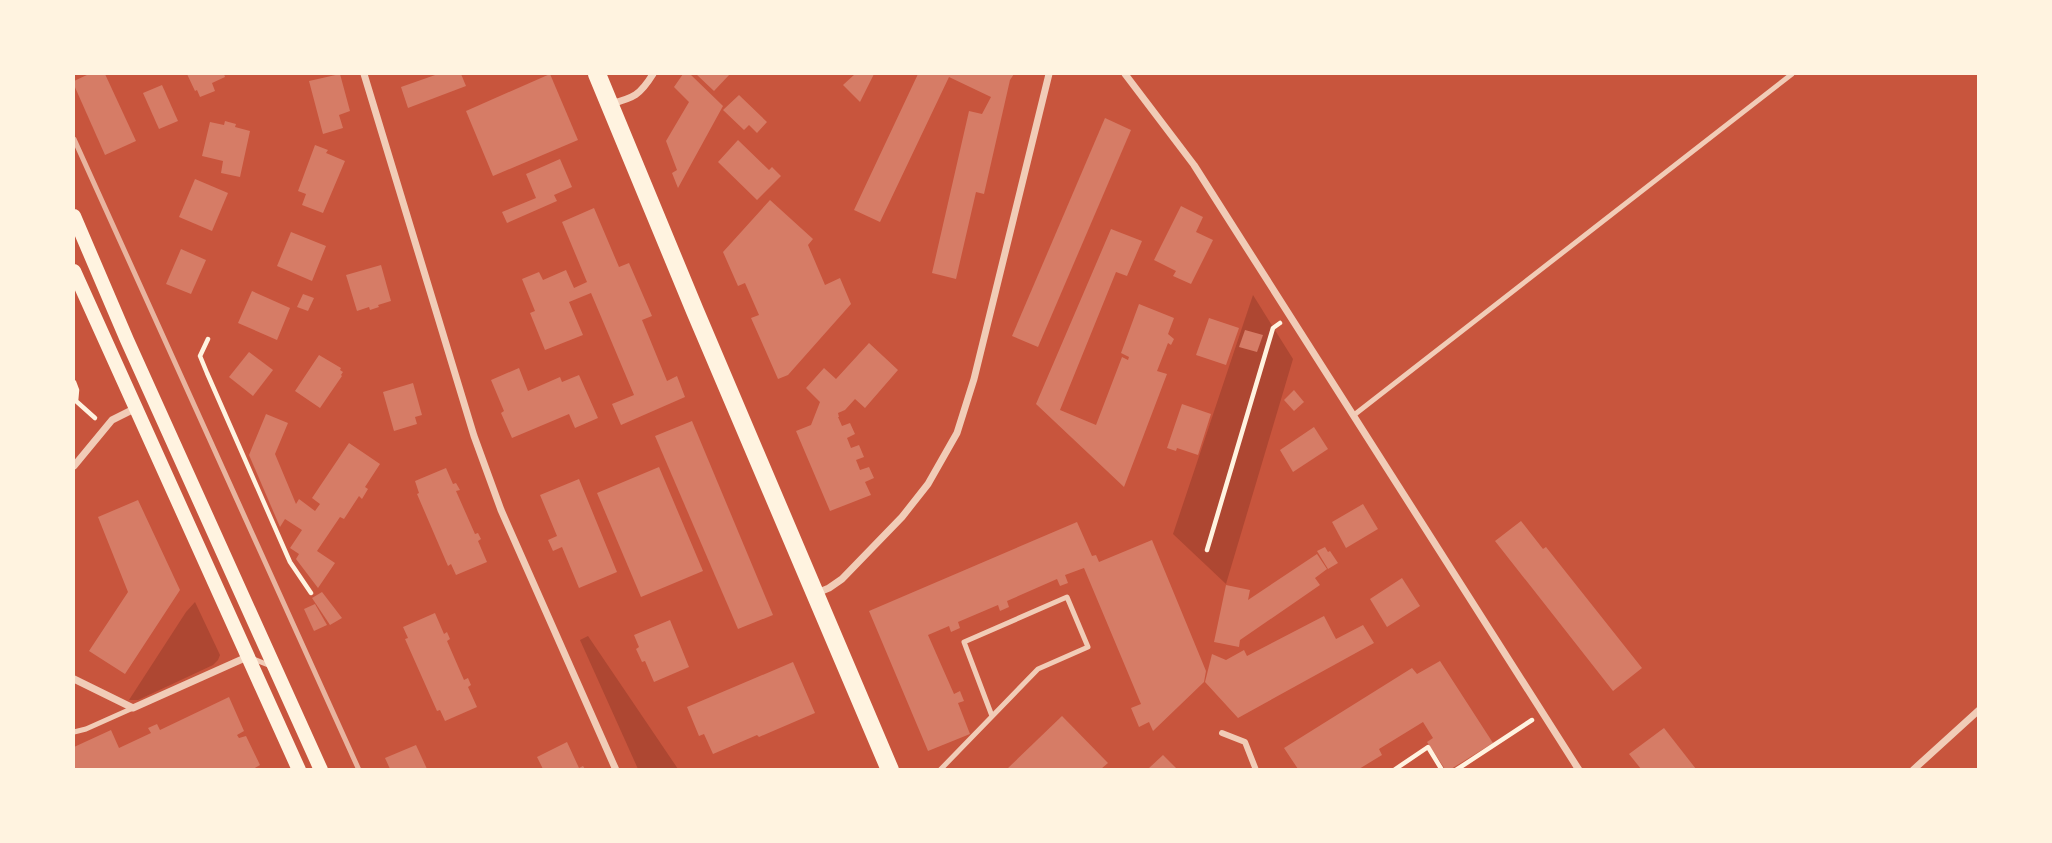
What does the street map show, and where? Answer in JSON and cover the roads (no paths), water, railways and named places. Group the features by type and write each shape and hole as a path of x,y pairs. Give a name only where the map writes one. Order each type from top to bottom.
{"main road":[{"path":"597,74 890,769"},
{"path":"74,216 127,340 321,769"},
{"path":"76,280 94,295 127,340"},
{"path":"76,280 299,769"}],"street":[{"path":"364,74 484,467 616,769"},
{"path":"610,104 638,94 653,74"},
{"path":"816,593 829,589 842,579 902,517 933,476 957,433 971,389 1049,74"},
{"path":"1125,74 1188,155 1579,769"},
{"path":"74,466 112,420 136,408"},
{"path":"74,679 133,708 247,657"},
{"path":"1913,769 1979,710"},
{"path":"1222,733 1245,742 1256,769"}],"lane":[{"path":"1354,415 1792,74"},
{"path":"136,408 160,410"},
{"path":"940,769 992,716 1038,669 1088,647 1067,597 964,642 992,716"},
{"path":"247,657 274,667"},
{"path":"74,732 133,708"}],"railway":[{"path":"74,139 359,770"}]}
